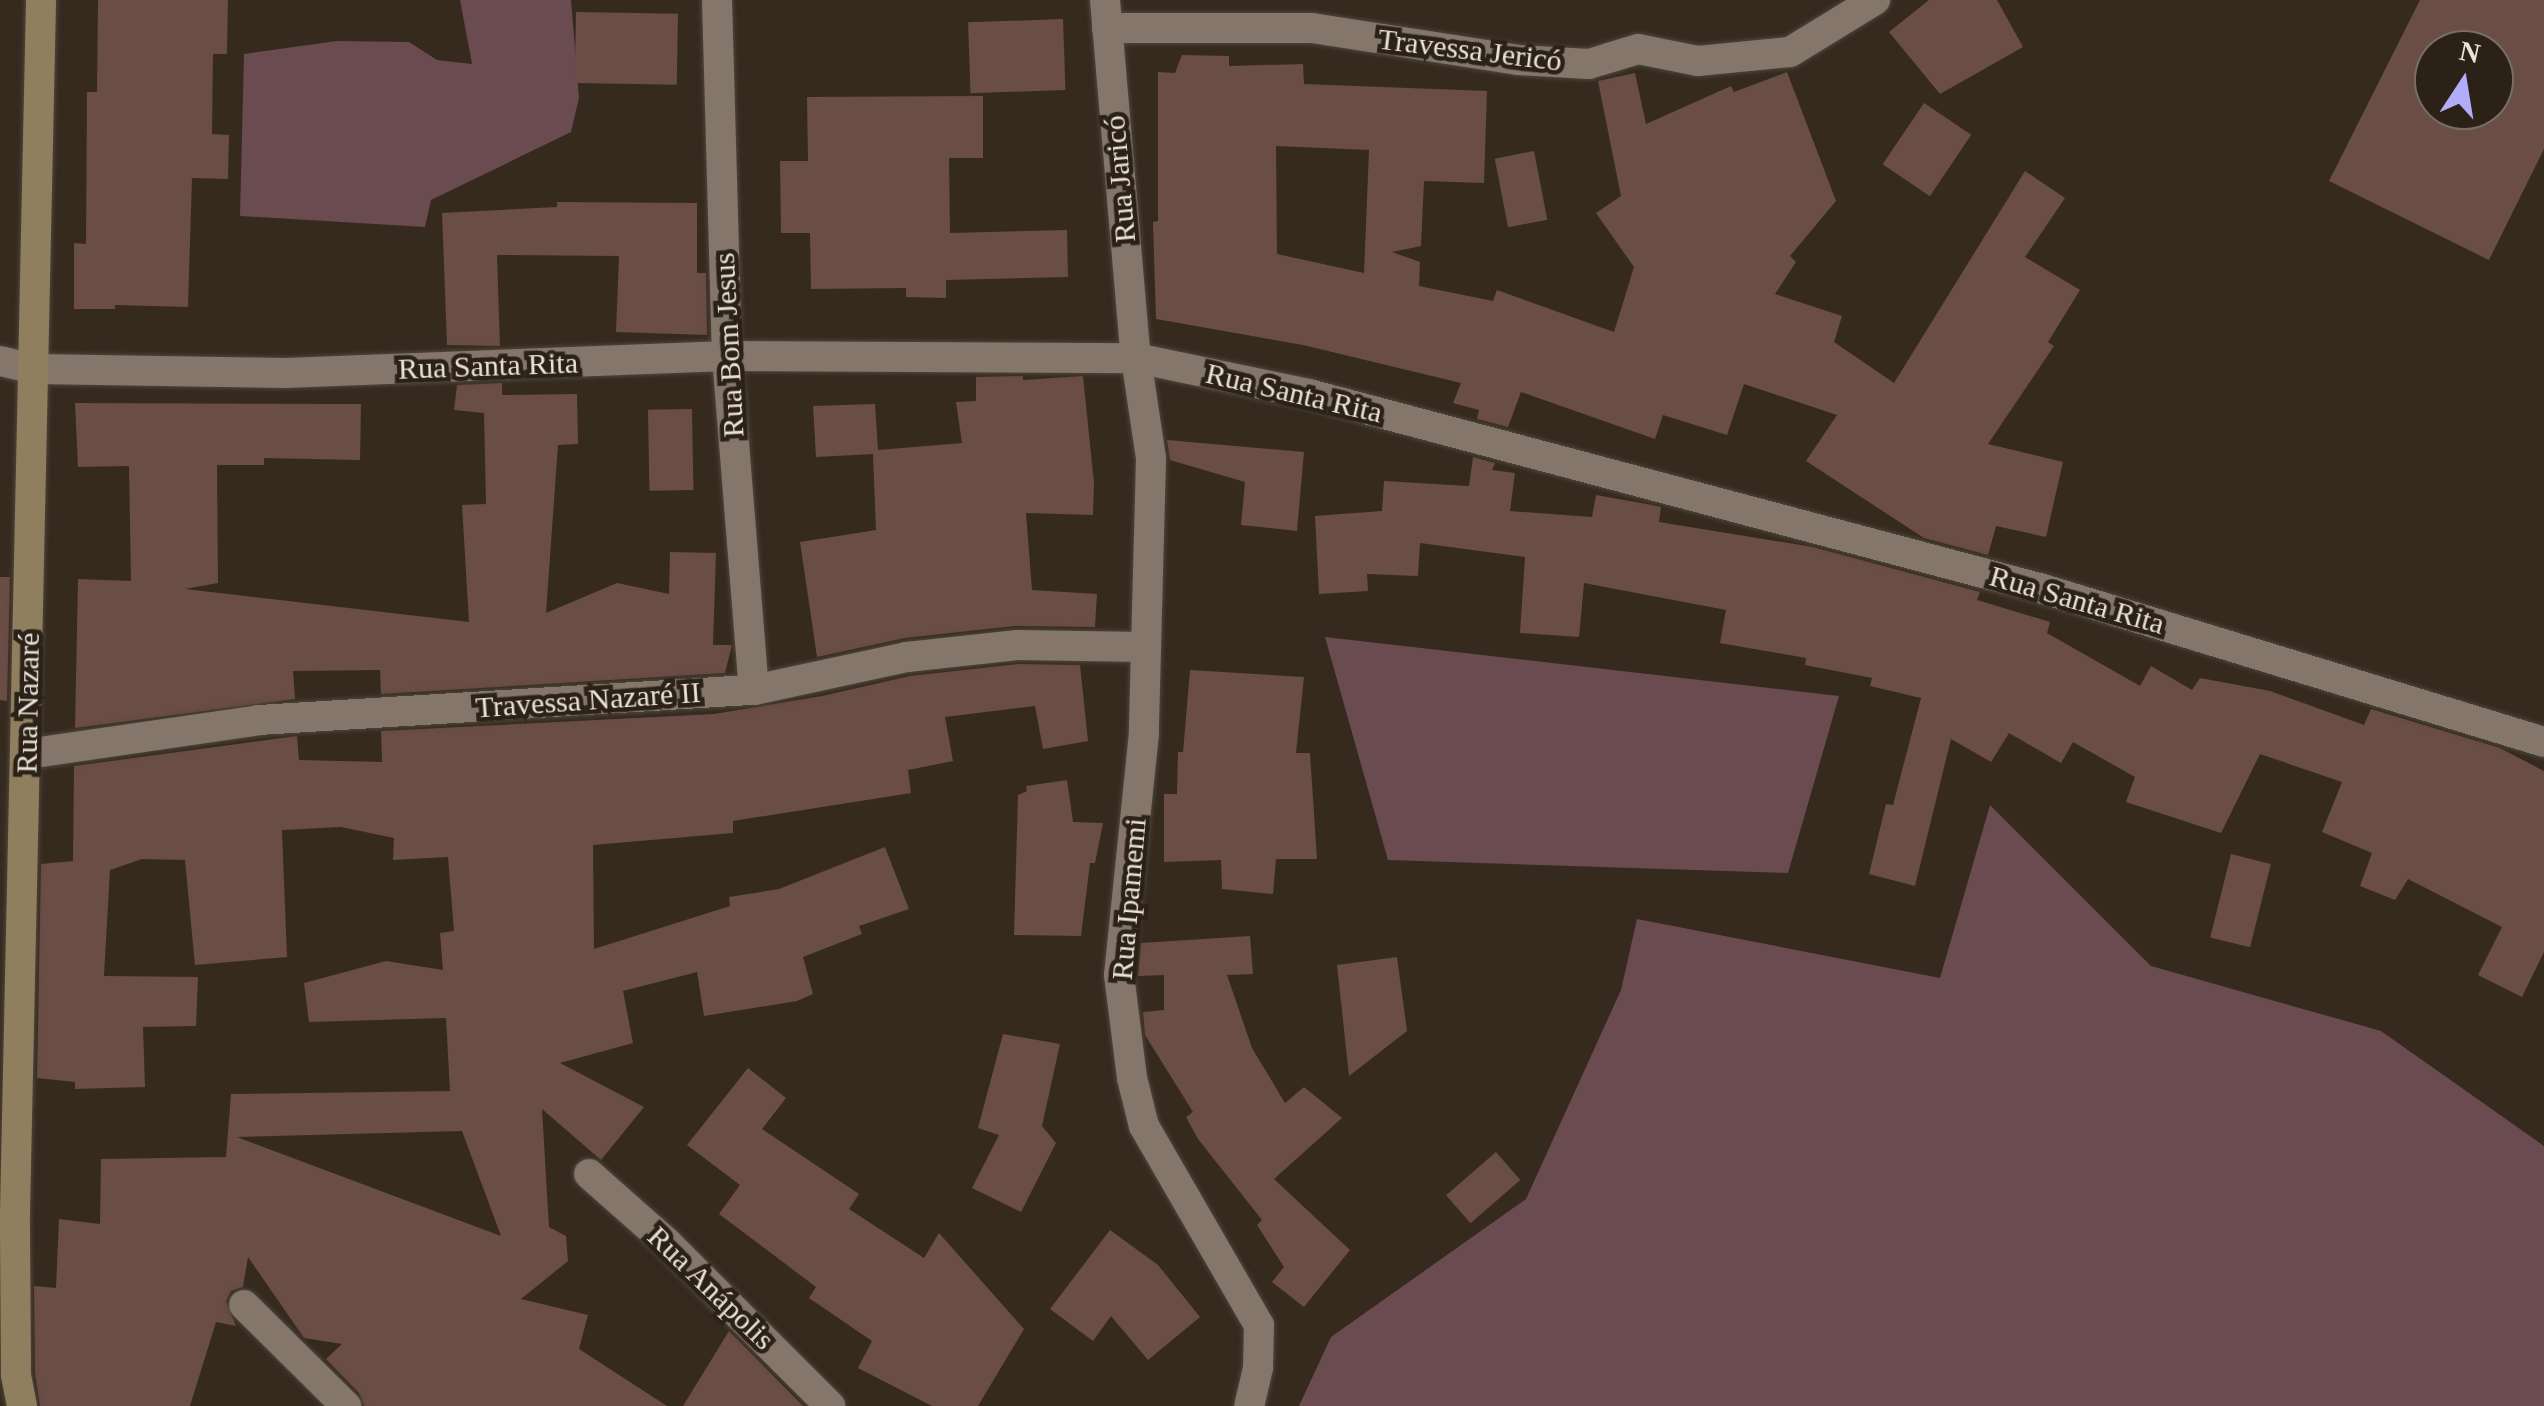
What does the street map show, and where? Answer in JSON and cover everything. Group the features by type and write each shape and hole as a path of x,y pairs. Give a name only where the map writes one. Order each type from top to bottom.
{"street":[{"name":"Rua Nazaré","path":"22,1406 16,1375 15,1212 41,0"},
{"name":"Rua Bom Jesus","path":"717,0 726,356 754,690"},
{"name":"Travessa Jericó","path":"1106,14 1312,28 1518,60 1589,64 1638,49 1698,62 1790,52 1875,0"},
{"name":"Rua Jaricó","path":"1106,14 1136,358"},
{"name":"Rua Santa Rita","path":"0,362 34,368 285,374 726,356 1136,358 1308,394 2043,589 2544,742"},
{"name":"Rua Ipamemi","path":"1136,358 1152,458 1144,733 1118,976 1132,1078 1144,1126 1164,1167 1259,1326 1258,1368 1249,1406"},
{"name":"Travessa Nazaré II","path":"27,754 260,720 754,690 907,657 980,649 1146,647"},
{"name":"Rua Anápolis","path":"589,1174 667,1243 830,1406"},
{"path":"244,1305 346,1406"}],"shaded area":[{"path":"460,0 571,0 579,98 571,132 431,200 425,227 240,216 244,54 337,41 409,42 437,60 472,64"},
{"path":"1325,637 1839,696 1788,873 1388,860"},
{"path":"1990,805 2151,966 2381,1031 2544,1146 2544,1406 1299,1406 1331,1337 1526,1199 1621,990 1637,919 1940,978"}],"building":[{"path":"98,0 228,0 227,54 213,54 212,134 229,135 228,179 192,178 188,307 115,305 115,309 74,309 74,243 86,244 87,92 97,92"},
{"path":"1929,0 1997,0 2023,47 1940,94 1889,32"},
{"path":"2420,0 2544,0 2544,149 2489,260 2329,181"},
{"path":"576,12 678,14 677,85 575,83"},
{"path":"1063,19 1065,90 971,93 968,22"},
{"path":"1182,55 1229,56 1229,66 1303,64 1304,84 1487,91 1484,183 1424,181 1421,246 1392,252 1420,262 1419,286 1493,301 1497,290 1614,332 1634,267 1596,213 1621,196 1598,81 1635,73 1646,124 1731,86 1734,92 1787,72 1836,201 1790,256 1796,262 1775,294 1842,316 1834,342 1894,383 2025,171 2065,198 2025,257 2080,290 2048,342 2054,346 1988,444 2063,462 2046,537 1996,526 1988,555 1924,538 1806,461 1837,415 1744,384 1727,435 1663,415 1655,439 1521,392 1508,427 1477,419 1479,410 1453,403 1461,383 1303,345 1156,319 1153,222 1158,221 1158,72 1175,73","holes":["1276,146 1369,150 1364,273 1277,254"]},
{"path":"983,96 983,158 949,158 950,233 1067,230 1068,277 946,280 946,298 906,297 906,288 811,289 810,233 781,233 780,161 808,161 807,97"},
{"path":"1924,103 1971,135 1930,196 1883,164"},
{"path":"1534,151 1547,220 1508,227 1495,159"},
{"path":"557,202 697,203 697,273 706,273 707,335 616,332 619,256 497,255 500,346 447,345 442,213 557,207"},
{"path":"1023,376 1023,380 1083,376 1094,483 1093,515 1026,513 1032,590 1097,594 1095,627 1015,626 905,638 817,657 800,542 876,530 873,454 816,457 813,406 875,404 878,450 962,443 956,402 976,401 976,377"},
{"path":"502,383 502,395 577,394 578,444 558,445 546,613 617,583 669,594 670,552 716,553 713,645 732,645 725,673 381,694 380,670 293,671 295,699 75,728 78,579 131,581 129,466 78,467 75,403 361,404 360,460 264,458 264,465 217,465 218,583 185,589 469,622 462,505 486,504 484,413 454,410 457,385"},
{"path":"692,409 693,490 649,491 648,410"},
{"path":"1167,440 1304,452 1297,531 1241,525 1245,482 1170,460"},
{"path":"1473,457 1495,463 1492,470 1515,473 1510,511 1592,517 1596,495 1661,507 1659,522 1813,547 1980,592 1977,600 2050,622 2047,633 2140,686 2151,666 2192,690 2200,678 2270,691 2364,725 2371,709 2500,748 2544,771 2544,952 2522,997 2478,975 2502,927 2408,879 2395,900 2360,886 2372,853 2322,832 2342,782 2260,754 2221,833 2126,802 2135,777 2073,742 2061,763 2009,733 1991,762 1951,739 1915,886 1869,874 1886,804 1893,805 1921,698 1870,686 1872,678 1805,665 1806,658 1720,643 1726,610 1584,583 1579,637 1520,633 1525,557 1420,543 1418,576 1367,574 1368,591 1319,594 1315,516 1382,511 1384,481 1469,486"},
{"path":"0,577 10,577 7,701 0,700"},
{"path":"1018,664 1080,665 1088,741 1043,749 1035,706 945,717 953,761 908,770 911,793 733,821 733,833 593,845 594,949 730,906 729,897 779,889 885,847 909,909 859,926 862,934 803,957 813,994 797,1001 704,1016 697,972 623,991 633,1043 560,1063 644,1107 601,1160 542,1109 549,1227 566,1236 568,1261 521,1299 588,1315 579,1349 667,1406 364,1406 359,1393 326,1359 342,1344 304,1338 248,1257 243,1287 231,1291 226,1301 236,1326 216,1322 190,1406 40,1406 35,1373 34,1286 56,1288 59,1219 100,1224 101,1159 226,1157 231,1094 450,1091 446,1018 309,1022 304,983 386,961 443,970 440,933 454,931 448,857 393,860 394,838 341,827 282,830 287,957 195,965 185,860 142,859 110,870 104,976 198,977 196,1026 143,1027 145,1087 75,1089 75,1082 37,1078 41,864 73,861 74,766 297,736 299,760 382,762 381,731 714,714 910,676","holes":["462,1131 501,1236 237,1137"]},
{"path":"1190,670 1304,677 1296,753 1310,753 1317,859 1276,859 1273,894 1222,889 1221,860 1164,862 1164,794 1177,794 1178,752 1183,752"},
{"path":"1067,780 1073,822 1103,823 1095,863 1090,863 1081,936 1014,935 1018,795 1027,791 1026,786"},
{"path":"2231,854 2271,864 2250,947 2210,937"},
{"path":"1250,936 1253,974 1227,975 1252,1048 1285,1103 1304,1087 1342,1118 1274,1179 1350,1250 1304,1307 1272,1282 1284,1267 1257,1225 1262,1220 1198,1139 1186,1117 1193,1112 1145,1035 1143,1012 1164,1010 1164,975 1138,976 1141,943"},
{"path":"1397,957 1407,1031 1349,1076 1337,965"},
{"path":"1003,1034 1060,1044 1042,1126 1056,1143 1021,1212 972,1188 999,1135 978,1128"},
{"path":"748,1068 786,1098 762,1129 859,1194 849,1209 924,1258 939,1233 1024,1329 978,1406 932,1406 858,1368 872,1341 809,1298 816,1287 719,1214 740,1185 687,1145"},
{"path":"1496,1152 1520,1180 1470,1223 1446,1195"},
{"path":"1110,1230 1158,1265 1200,1317 1148,1360 1111,1316 1093,1341 1050,1309"},
{"path":"729,1331 803,1406 683,1406"}]}
